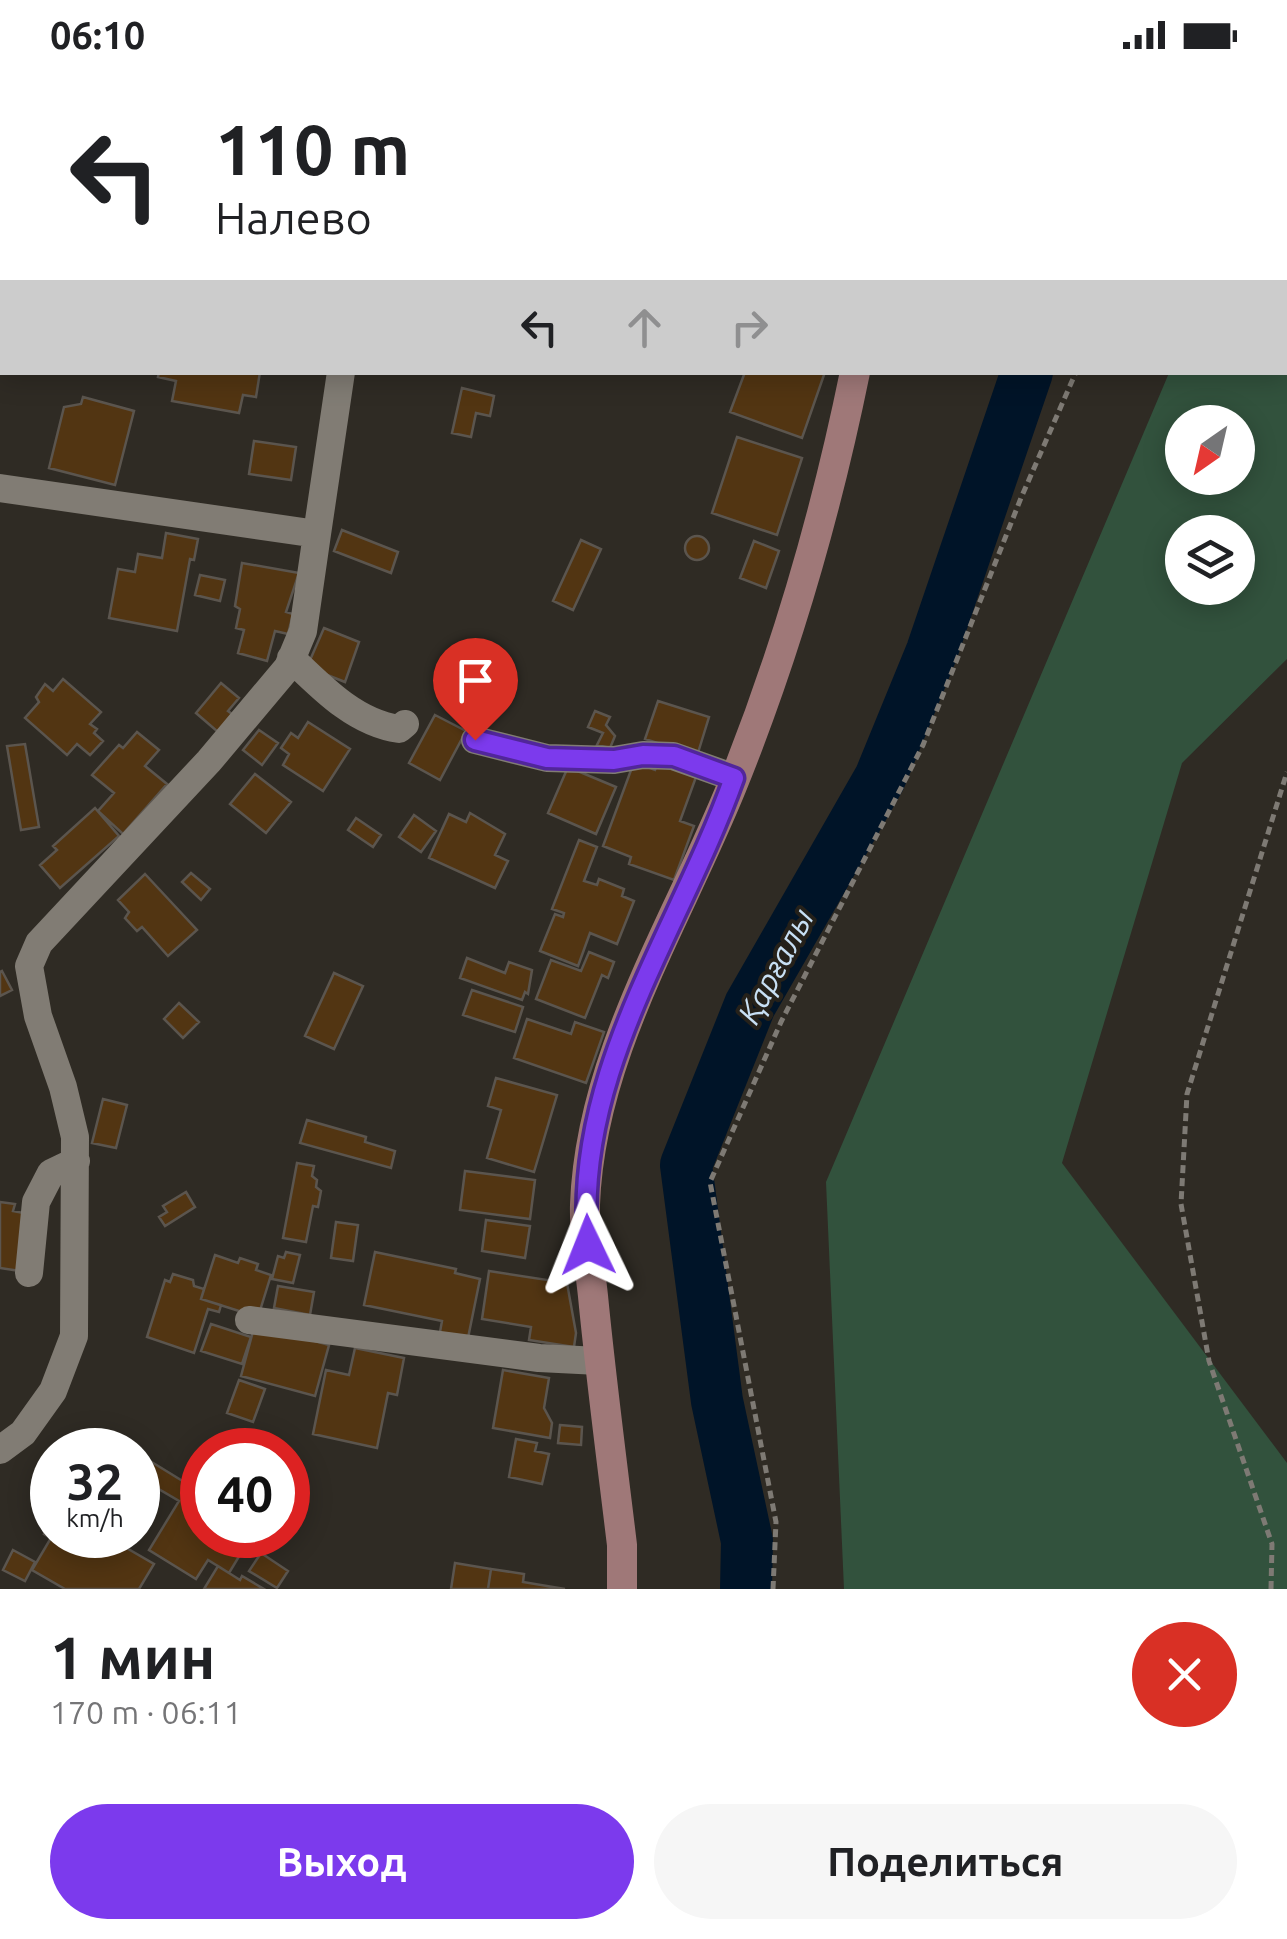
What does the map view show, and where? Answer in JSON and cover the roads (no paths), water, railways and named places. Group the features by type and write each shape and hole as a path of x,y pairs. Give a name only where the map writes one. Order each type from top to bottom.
{"street":[{"path":"0,1450 24,1433 53,1391 74,1336 75,1137 63,1086 38,1016 30,966 38,943 209,762 288,666 303,631 341,375"},
{"path":"622,1589 622,1544 584,1206 601,1096 633,1003 677,913 734,778 802,586 838,455 854,375"},
{"path":"0,488 317,534"},
{"path":"291,658 332,696 363,717 383,726 398,728 406,724"},
{"path":"475,740 547,758 614,760 643,755 674,756 734,778"},
{"path":"29,1273 36,1202 51,1173 76,1161"},
{"path":"250,1320 522,1356 600,1362"}],"waterway":[{"name":"Қарғалы","path":"746,1589 747,1541 717,1401 686,1165 750,1005 880,778 932,651 1026,375"}]}
